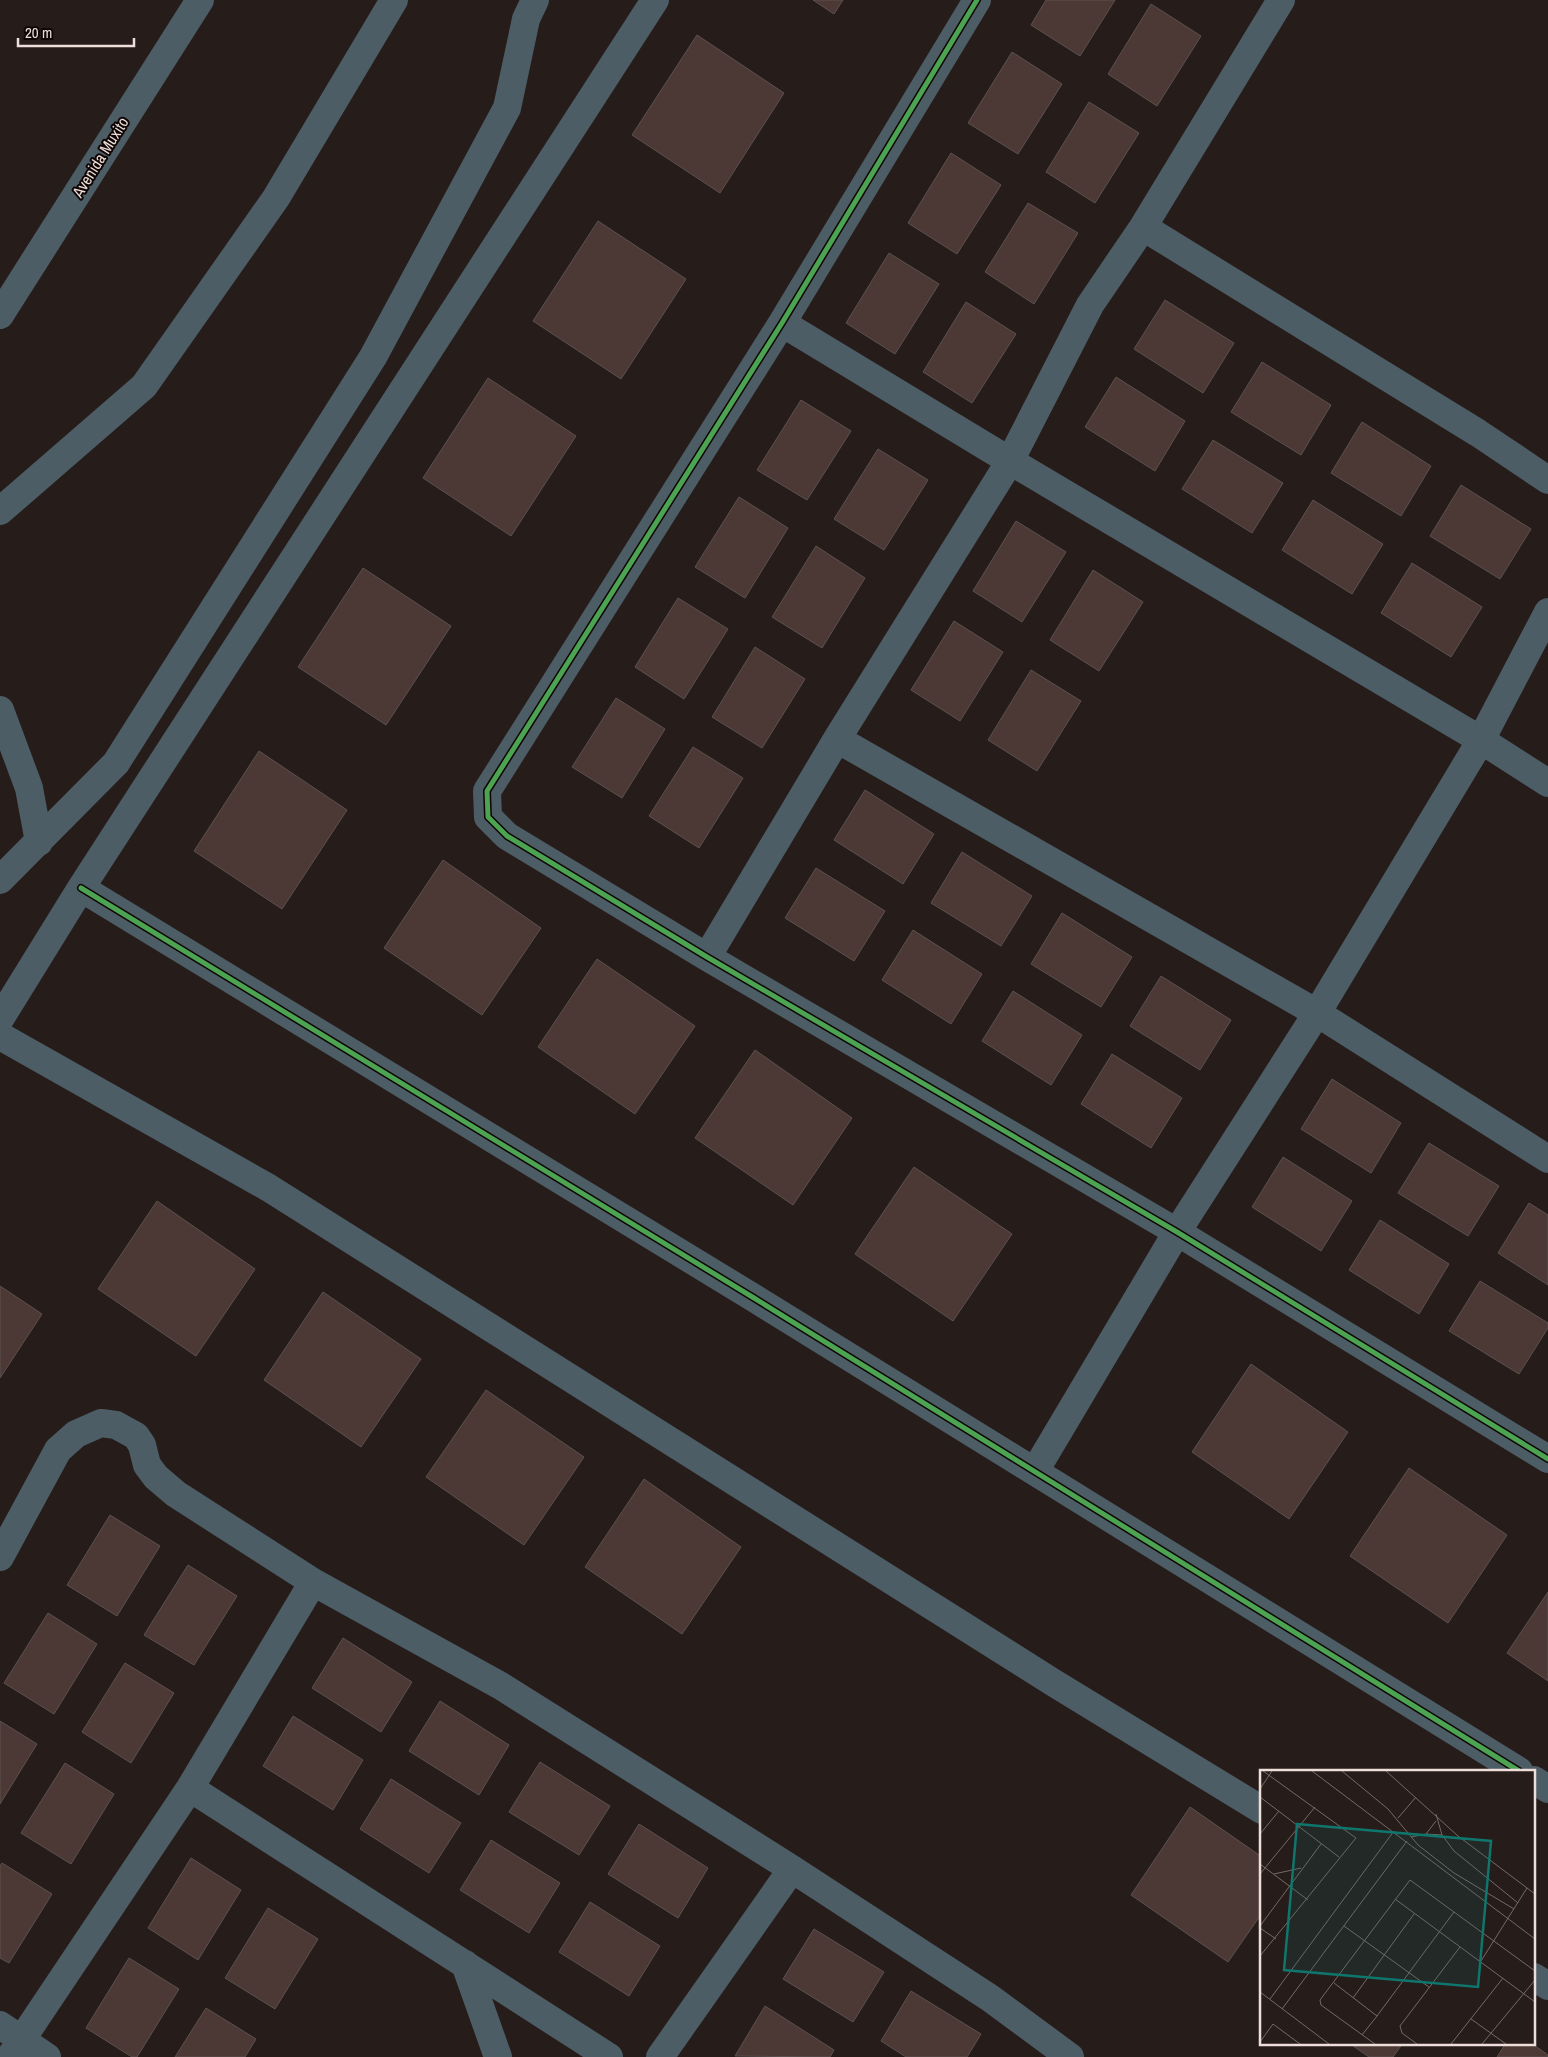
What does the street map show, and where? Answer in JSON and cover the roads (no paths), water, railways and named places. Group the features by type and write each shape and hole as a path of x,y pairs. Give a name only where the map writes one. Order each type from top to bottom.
{"street":[{"name":"Avenida Muxito","path":"0,315 200,0"},
{"path":"0,511 144,386 276,198 394,0"},
{"path":"0,880 116,763 373,357 508,108 526,19 535,0"},
{"path":"0,1020 81,888 655,0"},
{"path":"977,0 782,323 487,791 488,817 507,836 707,957 1178,1232 1548,1459"},
{"path":"707,957 837,739 1010,461 1090,305 1143,226 1279,0"},
{"path":"1143,226 1478,433 1548,480"},
{"path":"782,323 1010,461 1482,740 1548,783"},
{"path":"1035,1471 1178,1232 1317,1013 1482,740 1548,612"},
{"path":"0,710 29,788 39,842"},
{"path":"837,739 1317,1013 1548,1159"},
{"path":"81,888 746,1292 1517,1770"},
{"path":"0,1036 268,1188 1046,1678 1260,1809"},
{"path":"0,1557 58,1450 76,1434 101,1423 116,1424 136,1436 142,1445 147,1465 156,1477 176,1494 313,1582 501,1686 792,1869 990,1998 1070,2057"},
{"path":"47,2057 10,2040 190,1788 313,1582"},
{"path":"1536,1781 1548,1789"},
{"path":"190,1788 609,2057"},
{"path":"660,2057 792,1869"},
{"path":"465,1964 498,2057"},
{"path":"1536,1978 1548,1986"}]}
